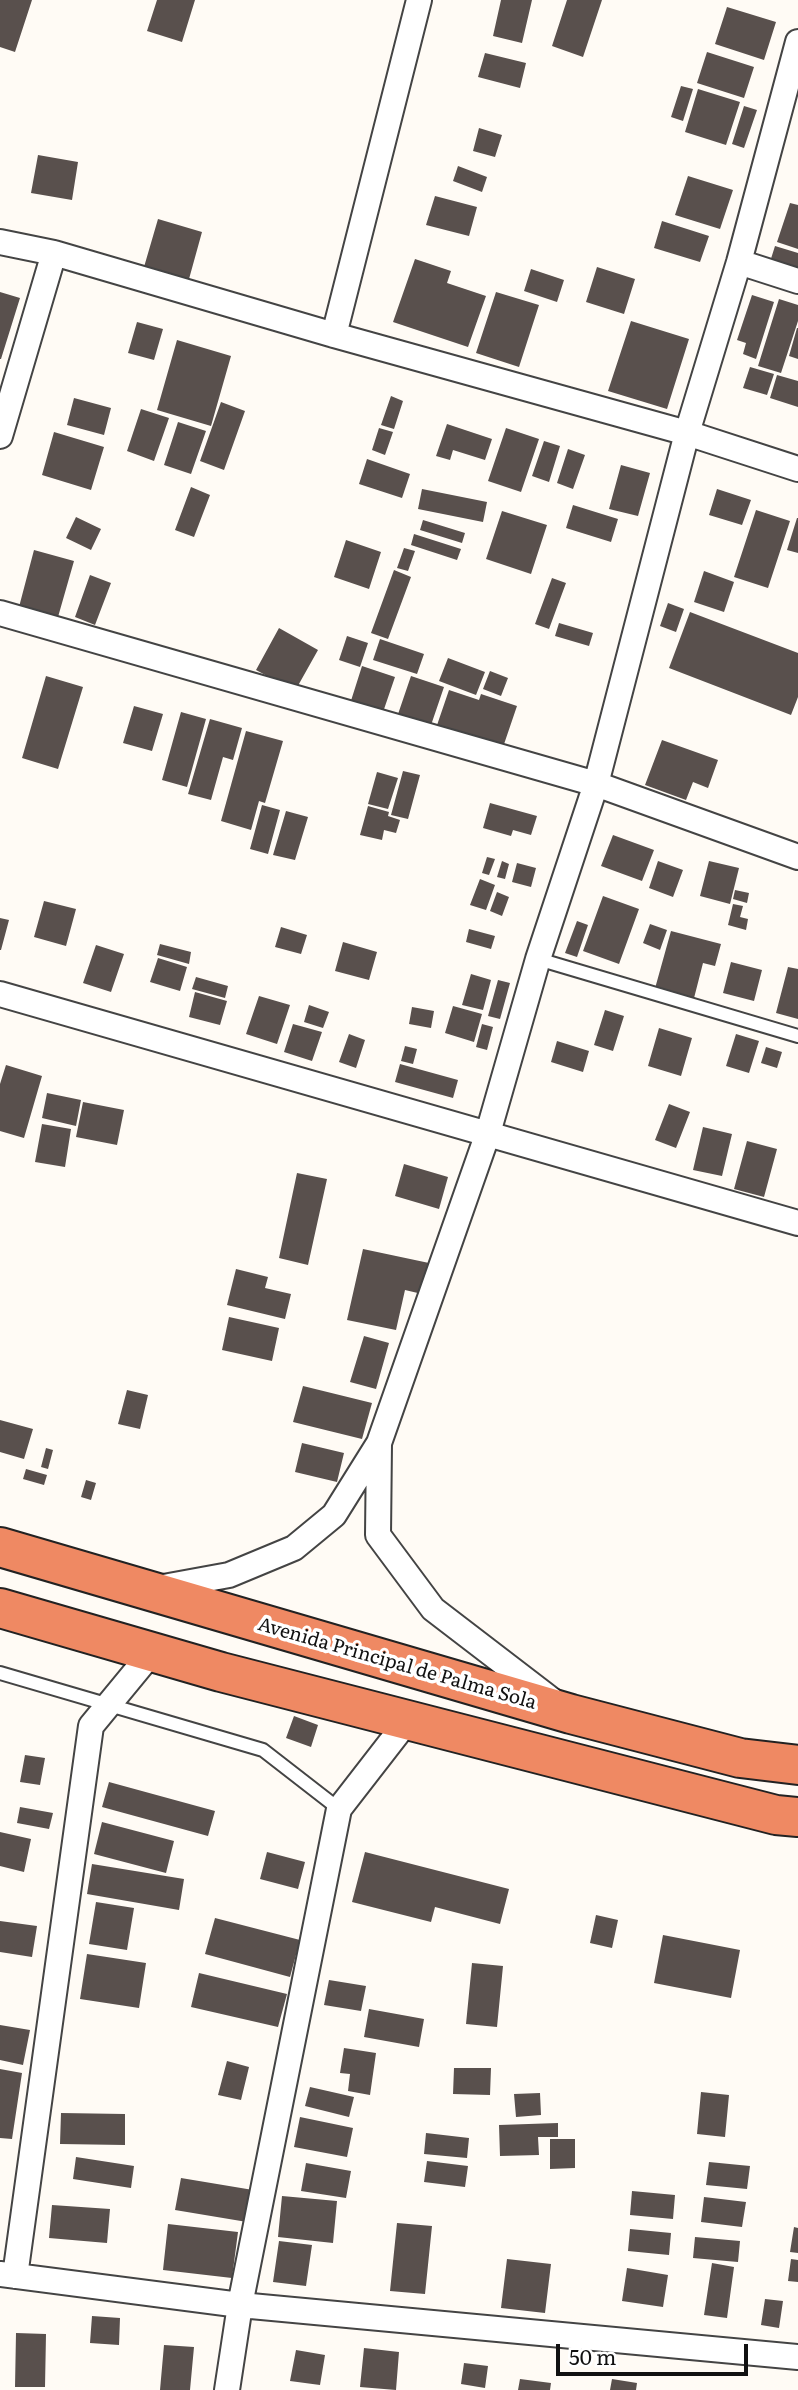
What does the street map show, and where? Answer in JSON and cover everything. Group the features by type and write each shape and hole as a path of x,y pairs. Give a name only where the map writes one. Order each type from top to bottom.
{"highway":[{"name":"Avenida Principal de Palma Sola","path":"0,1547 571,1714 740,1758 798,1765"},
{"path":"0,1608 152,1652 791,1819"}],"street":[{"path":"334,335 419,0"},
{"path":"143,1590 229,1575 294,1548 334,1515 379,1443 488,1133 538,959 596,784 687,433 792,85 798,42"},
{"path":"0,242 54,253 334,335 687,433 798,469"},
{"path":"0,436 54,253"},
{"path":"739,262 798,281"},
{"path":"0,613 596,784 798,857"},
{"path":"0,994 798,1223"},
{"path":"379,1443 378,1535 433,1609 571,1714"},
{"path":"152,1652 91,1726 8,2275 240,2305 798,2357"},
{"path":"227,2390 240,2305 339,1809 408,1720"}],"lane":[{"path":"538,959 798,1036"},
{"path":"0,1673 263,1750 339,1809"}],"building":[{"path":"0,0 32,0 15,52 0,47"},
{"path":"157,0 195,0 182,42 147,31"},
{"path":"501,0 532,0 522,43 493,36"},
{"path":"567,0 602,0 583,57 552,46"},
{"path":"727,7 776,22 764,60 715,44"},
{"path":"707,52 754,67 744,98 697,83"},
{"path":"485,53 526,63 520,88 478,77"},
{"path":"681,86 693,89 683,121 671,117"},
{"path":"698,89 740,102 726,145 685,132"},
{"path":"744,106 757,110 744,148 732,144"},
{"path":"479,128 502,135 495,157 473,151"},
{"path":"38,155 78,162 72,200 31,193"},
{"path":"458,166 487,177 482,192 453,181"},
{"path":"688,176 733,190 720,229 675,215"},
{"path":"435,196 477,207 469,236 426,225"},
{"path":"790,203 798,205 798,249 777,242"},
{"path":"158,219 202,232 189,279 144,267"},
{"path":"662,221 709,236 700,262 654,248"},
{"path":"775,246 798,253 798,275 769,265"},
{"path":"415,259 451,271 447,283 486,296 468,347 393,322"},
{"path":"597,267 635,279 624,314 586,302"},
{"path":"531,269 564,280 557,302 524,291"},
{"path":"0,292 20,298 1,359 0,359"},
{"path":"496,292 539,305 519,367 476,353"},
{"path":"752,295 774,302 756,359 743,354 746,343 737,340"},
{"path":"779,299 798,305 798,321 781,373 758,366"},
{"path":"631,321 689,339 667,409 608,391"},
{"path":"137,322 163,329 154,360 128,353"},
{"path":"798,328 798,359 789,356"},
{"path":"177,340 231,356 211,426 157,410"},
{"path":"750,367 774,374 767,395 743,388"},
{"path":"777,375 798,381 798,407 770,398"},
{"path":"391,396 403,401 394,429 381,425"},
{"path":"74,398 111,408 104,435 67,425"},
{"path":"221,402 245,411 224,470 200,461"},
{"path":"141,409 169,418 154,461 127,451"},
{"path":"178,422 206,431 191,474 164,465"},
{"path":"447,424 492,439 485,460 453,450 450,460 436,456"},
{"path":"379,428 393,432 385,455 372,450"},
{"path":"506,428 539,439 521,492 488,481"},
{"path":"54,432 104,447 91,490 42,475"},
{"path":"544,441 560,446 549,482 532,476"},
{"path":"568,449 585,455 573,489 557,483"},
{"path":"367,459 410,474 402,498 359,484"},
{"path":"621,465 650,473 638,516 609,509"},
{"path":"191,487 210,495 194,537 175,530"},
{"path":"422,489 487,502 483,522 418,509"},
{"path":"717,489 751,500 742,525 709,515"},
{"path":"573,505 618,519 611,542 566,528"},
{"path":"756,510 790,521 768,588 734,577"},
{"path":"502,511 547,525 531,574 486,559"},
{"path":"76,517 101,529 91,550 66,538"},
{"path":"798,518 798,553 787,550"},
{"path":"423,520 465,533 462,543 420,530"},
{"path":"414,534 461,549 457,560 411,545"},
{"path":"346,540 381,552 369,589 334,577"},
{"path":"404,548 415,551 408,571 397,568"},
{"path":"34,550 74,561 58,617 19,607"},
{"path":"394,570 411,577 388,639 371,633"},
{"path":"704,571 734,582 724,612 694,602"},
{"path":"90,575 111,583 95,625 75,617"},
{"path":"552,578 566,583 549,629 535,624"},
{"path":"668,603 684,609 676,632 660,626"},
{"path":"690,612 798,653 798,697 791,715 669,668"},
{"path":"559,623 593,633 589,646 555,636"},
{"path":"279,628 318,650 295,691 256,670"},
{"path":"347,636 368,643 360,667 339,660"},
{"path":"380,639 424,654 417,674 373,660"},
{"path":"448,658 485,672 476,695 439,681"},
{"path":"362,666 395,677 381,718 349,707"},
{"path":"490,671 508,678 501,696 483,689"},
{"path":"46,676 83,687 58,769 22,758"},
{"path":"411,676 444,687 429,731 396,720"},
{"path":"449,690 479,700 481,694 517,706 501,753 435,731"},
{"path":"134,706 163,714 152,751 123,743"},
{"path":"181,712 206,719 187,787 162,780"},
{"path":"210,719 242,728 233,760 223,757 211,800 188,794"},
{"path":"246,731 283,741 265,803 259,801 251,830 221,821"},
{"path":"662,740 718,760 708,788 693,782 686,800 645,785"},
{"path":"403,771 420,775 408,819 391,815"},
{"path":"377,772 398,778 388,809 368,804"},
{"path":"490,803 537,816 531,835 513,830 511,836 483,828"},
{"path":"262,805 280,810 268,854 250,849"},
{"path":"368,806 389,812 388,816 400,820 396,833 384,830 382,840 360,835"},
{"path":"286,811 308,817 295,860 273,855"},
{"path":"613,835 654,850 642,881 601,866"},
{"path":"487,857 495,859 489,875 482,873"},
{"path":"502,861 509,864 505,879 497,877"},
{"path":"658,861 683,870 673,897 649,888"},
{"path":"709,861 739,868 730,904 700,896"},
{"path":"517,863 536,868 531,887 512,882"},
{"path":"480,879 495,885 486,910 470,905"},
{"path":"735,890 749,893 747,903 733,899"},
{"path":"497,892 509,897 502,916 490,911"},
{"path":"603,896 639,909 619,964 583,951"},
{"path":"44,901 76,909 66,946 34,937"},
{"path":"733,904 743,906 740,917 748,919 746,930 728,925"},
{"path":"0,918 9,920 1,950 0,950"},
{"path":"577,921 588,925 577,957 565,953"},
{"path":"650,924 667,930 660,950 643,943"},
{"path":"281,927 307,935 301,954 275,947"},
{"path":"469,929 495,936 491,949 466,942"},
{"path":"671,931 721,944 715,966 703,963 693,1002 654,992"},
{"path":"343,942 377,952 369,980 335,971"},
{"path":"160,944 191,952 189,964 157,955"},
{"path":"96,945 124,954 111,992 83,983"},
{"path":"158,958 187,967 180,991 150,982"},
{"path":"731,962 762,970 754,1001 723,993"},
{"path":"788,967 798,969 798,1019 776,1013"},
{"path":"471,974 491,980 483,1010 462,1005"},
{"path":"196,977 228,986 225,998 192,989"},
{"path":"498,980 510,983 500,1019 488,1016"},
{"path":"195,992 227,1001 220,1025 189,1017"},
{"path":"259,996 290,1005 277,1044 246,1034"},
{"path":"309,1005 329,1012 323,1028 304,1022"},
{"path":"453,1006 482,1014 474,1042 445,1033"},
{"path":"412,1007 434,1011 431,1028 409,1024"},
{"path":"605,1010 624,1016 613,1051 594,1045"},
{"path":"293,1024 322,1032 312,1061 284,1052"},
{"path":"482,1024 493,1027 487,1050 476,1047"},
{"path":"659,1028 692,1038 681,1076 648,1066"},
{"path":"349,1034 365,1040 356,1068 339,1062"},
{"path":"736,1034 759,1041 749,1073 726,1066"},
{"path":"557,1041 589,1051 583,1072 551,1062"},
{"path":"405,1046 417,1049 413,1064 401,1061"},
{"path":"766,1047 782,1052 777,1068 761,1063"},
{"path":"400,1064 458,1080 453,1098 395,1082"},
{"path":"6,1065 42,1076 24,1138 0,1131 0,1084"},
{"path":"47,1093 81,1100 76,1126 42,1118"},
{"path":"83,1102 124,1110 117,1145 76,1137"},
{"path":"669,1104 690,1112 676,1148 655,1140"},
{"path":"42,1124 71,1129 65,1167 35,1162"},
{"path":"703,1127 732,1134 722,1176 693,1170"},
{"path":"747,1141 777,1149 764,1197 734,1189"},
{"path":"404,1164 448,1177 439,1209 395,1196"},
{"path":"297,1173 327,1179 308,1265 279,1258"},
{"path":"363,1249 429,1263 422,1294 405,1290 396,1330 347,1320"},
{"path":"236,1269 268,1277 265,1288 291,1294 285,1319 227,1305"},
{"path":"229,1317 279,1328 272,1361 222,1350"},
{"path":"364,1336 389,1343 376,1389 350,1382"},
{"path":"303,1386 372,1403 362,1439 293,1422"},
{"path":"127,1390 148,1395 140,1429 118,1424"},
{"path":"0,1420 33,1429 24,1459 0,1452"},
{"path":"302,1443 344,1453 337,1482 295,1472"},
{"path":"46,1448 53,1450 48,1469 41,1467"},
{"path":"26,1469 47,1475 44,1485 23,1479"},
{"path":"86,1480 96,1483 91,1500 81,1497"},
{"path":"294,1716 318,1725 311,1747 286,1738"},
{"path":"25,1755 45,1758 40,1785 20,1782"},
{"path":"109,1782 215,1811 208,1836 102,1807"},
{"path":"20,1807 53,1813 49,1829 17,1823"},
{"path":"102,1822 174,1841 166,1873 94,1854"},
{"path":"0,1832 31,1839 24,1872 0,1866"},
{"path":"267,1852 305,1862 298,1889 260,1879"},
{"path":"365,1852 509,1889 500,1924 435,1907 431,1922 352,1902"},
{"path":"92,1864 184,1879 179,1910 87,1894"},
{"path":"96,1902 134,1908 127,1950 89,1944"},
{"path":"596,1915 618,1920 612,1948 590,1943"},
{"path":"215,1918 300,1940 290,1977 205,1954"},
{"path":"0,1921 37,1926 32,1957 0,1952"},
{"path":"663,1935 740,1950 731,1998 654,1983"},
{"path":"87,1954 146,1963 139,2008 80,1999"},
{"path":"472,1963 503,1966 497,2027 466,2024"},
{"path":"199,1973 287,1994 278,2027 191,2007"},
{"path":"329,1980 366,1986 361,2011 324,2005"},
{"path":"369,2009 424,2019 419,2047 364,2037"},
{"path":"0,2025 30,2030 23,2065 0,2060"},
{"path":"344,2048 376,2053 370,2095 348,2091 350,2074 340,2073"},
{"path":"227,2061 249,2067 241,2100 218,2095"},
{"path":"454,2068 491,2068 490,2095 453,2094"},
{"path":"0,2069 22,2073 12,2139 0,2138"},
{"path":"310,2087 354,2097 349,2117 305,2106"},
{"path":"701,2092 729,2095 725,2137 697,2134"},
{"path":"540,2093 541,2115 516,2117 514,2094"},
{"path":"61,2113 125,2114 125,2145 60,2144"},
{"path":"300,2117 353,2128 347,2157 294,2147"},
{"path":"558,2123 558,2137 538,2137 539,2155 500,2156 499,2125"},
{"path":"426,2133 469,2138 467,2158 424,2154"},
{"path":"550,2139 575,2139 575,2168 550,2169"},
{"path":"76,2157 134,2166 131,2188 73,2179"},
{"path":"427,2161 468,2166 465,2187 424,2182"},
{"path":"709,2162 750,2166 747,2189 706,2185"},
{"path":"306,2163 351,2171 346,2198 301,2191"},
{"path":"181,2178 253,2190 247,2222 175,2210"},
{"path":"632,2191 675,2195 673,2219 630,2215"},
{"path":"282,2196 337,2201 333,2243 278,2237"},
{"path":"704,2197 746,2202 742,2227 701,2222"},
{"path":"52,2205 110,2209 107,2243 49,2238"},
{"path":"397,2223 432,2226 425,2294 390,2291"},
{"path":"168,2224 238,2232 232,2278 163,2270"},
{"path":"794,2227 798,2228 798,2253 790,2252"},
{"path":"630,2229 671,2233 669,2255 628,2251"},
{"path":"695,2237 740,2241 738,2262 693,2258"},
{"path":"279,2241 312,2245 306,2286 273,2282"},
{"path":"507,2259 551,2264 545,2313 501,2308"},
{"path":"791,2259 798,2260 798,2282 788,2281"},
{"path":"712,2263 734,2267 727,2318 704,2315"},
{"path":"627,2268 668,2275 663,2307 622,2301"},
{"path":"765,2299 783,2301 779,2328 761,2325"},
{"path":"92,2316 120,2318 119,2345 90,2343"},
{"path":"16,2333 46,2334 45,2387 15,2387"},
{"path":"164,2345 194,2347 190,2390 160,2390"},
{"path":"364,2348 399,2352 396,2390 360,2387"},
{"path":"296,2350 325,2355 320,2385 290,2381"},
{"path":"464,2363 488,2366 485,2388 461,2384"},
{"path":"520,2379 551,2383 550,2390 518,2390"},
{"path":"612,2379 637,2383 636,2390 610,2390"}]}
